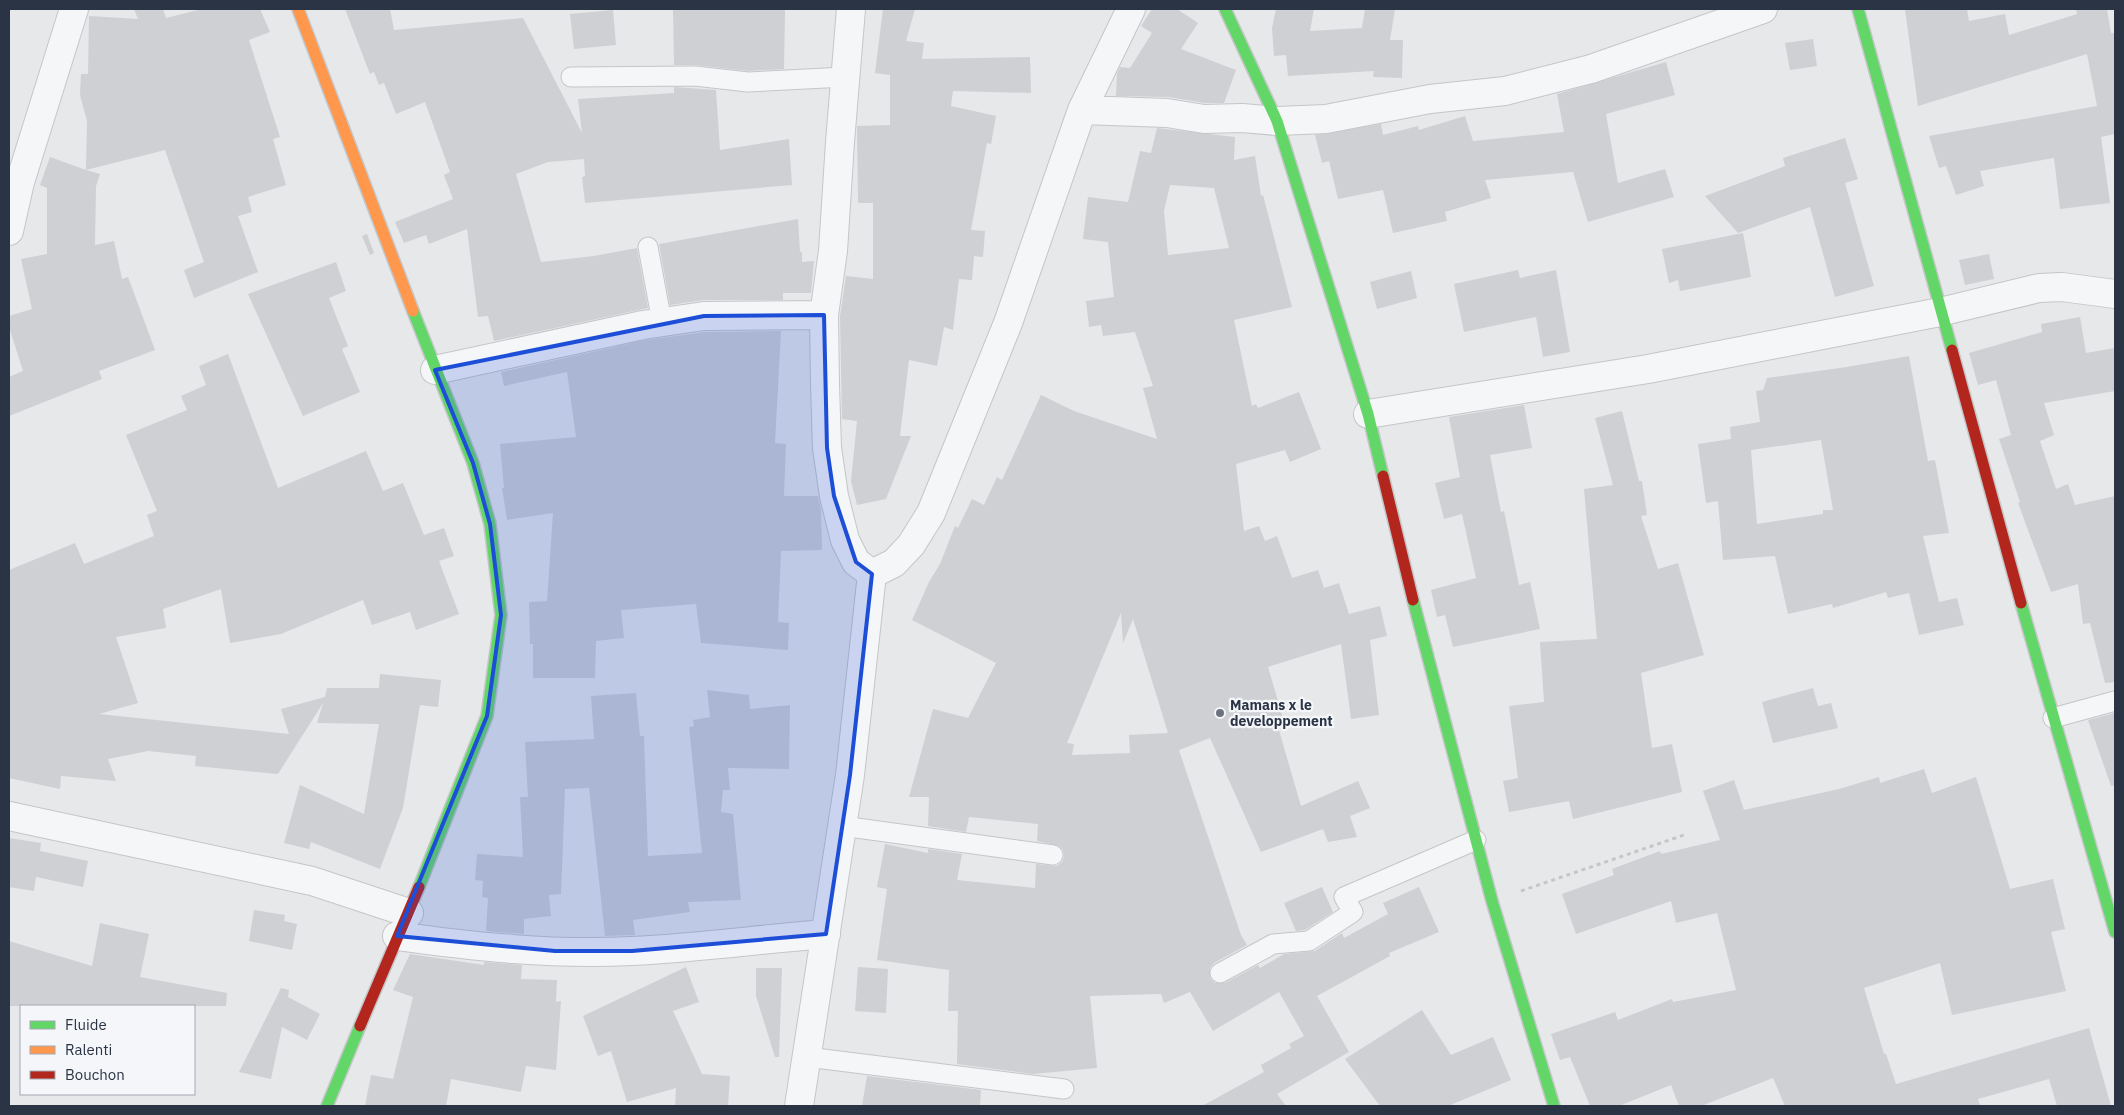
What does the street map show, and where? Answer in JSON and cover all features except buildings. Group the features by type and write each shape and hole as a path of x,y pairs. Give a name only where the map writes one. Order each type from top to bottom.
{"street":[{"path":"9,231 20,182 74,9"},
{"path":"298,9 435,370 473,463 490,524 501,615 487,716 403,925 327,1106"},
{"path":"850,9 833,251 824,315 827,448 834,496 846,540 856,562 872,574"},
{"path":"872,574 894,563 911,545 931,513 1008,323 1082,110 1130,9"},
{"path":"1225,9 1277,120 1368,414 1427,658 1492,901 1551,1105"},
{"path":"1082,110 1167,113 1204,119 1326,119 1430,99 1505,91 1591,68 1763,9"},
{"path":"1858,9 2052,718 2115,932"},
{"path":"1368,414 1648,369 1940,312 2039,288 2062,287 2115,294"},
{"path":"435,370 662,322 704,316 824,315"},
{"path":"799,1106 850,775 872,574"},
{"path":"9,816 312,881 403,925 492,948 555,951 632,951 826,934"}],"lane":[{"path":"571,78 695,76 748,82 845,77"},
{"path":"648,247 662,322"},
{"path":"2052,718 2115,701"},
{"path":"842,826 1053,855"},
{"path":"1220,972 1273,944 1309,941 1353,912 1344,897 1476,840"},
{"path":"807,1057 1064,1088"}],"path":[{"path":"1492,901 1684,835"}],"highlighted area":[{"path":"824,315 827,448 834,496 856,562 872,574 850,775 826,934 632,951 555,951 397,936 487,716 501,615 490,524 473,463 435,370 704,316"}],"traffic: fast":[{"path":"1225,9 1277,121 1368,414 1383,476"},
{"path":"1858,9 1952,350"},
{"path":"413,311 473,463 490,524 501,615 487,716 419,887"},
{"path":"1413,600 1492,901 1554,1106"},
{"path":"2021,603 2115,932"},
{"path":"327,1106 360,1026"}],"traffic: slow":[{"path":"298,9 413,311"}],"traffic: jam":[{"path":"1952,350 2021,603"},
{"path":"1383,476 1413,600"},
{"path":"360,1026 419,887"}],"place":[{"name":"Mamans x le developpement","path":"1220,713"}]}
